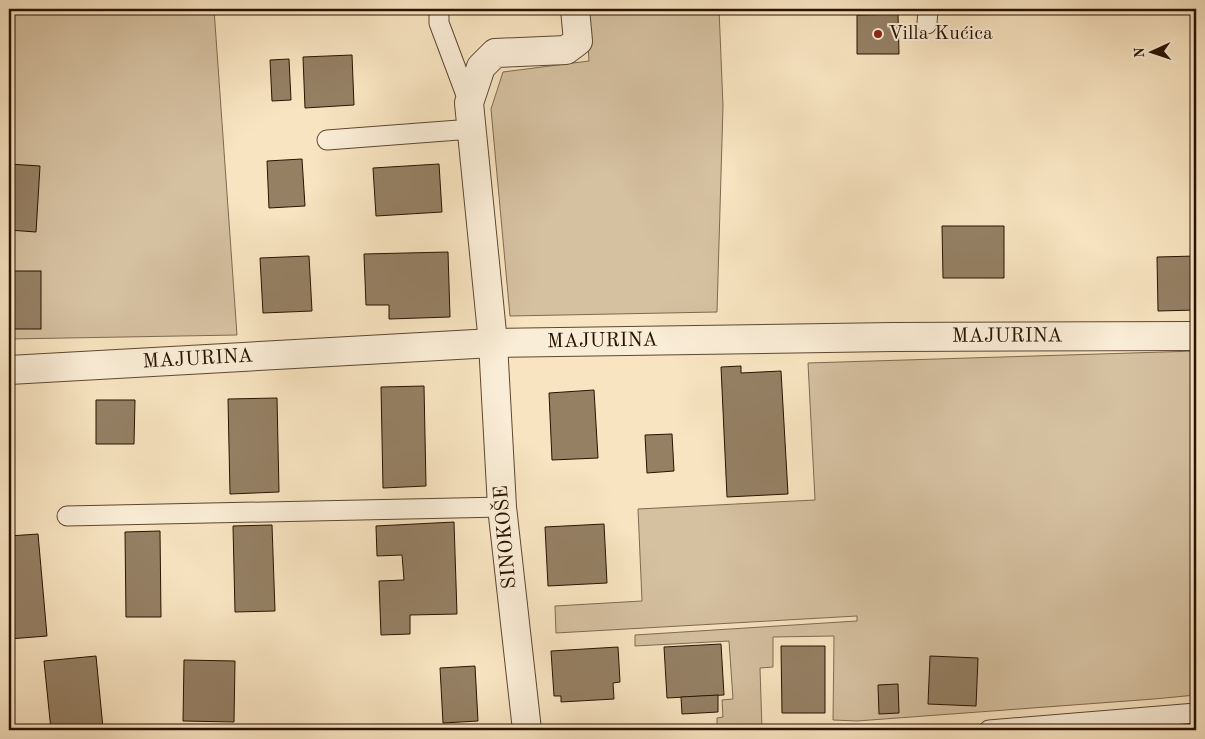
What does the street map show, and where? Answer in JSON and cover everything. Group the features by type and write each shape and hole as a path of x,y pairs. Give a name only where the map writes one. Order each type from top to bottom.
{"street":[{"path":"469,103 482,67 495,53 566,50 578,41 575,9"},
{"name":"SINOKOŠE","path":"469,103 493,343 502,507 526,730"},
{"name":"MAJURINA","path":"9,370 493,343 903,337 1196,336"}],"lane":[{"path":"439,9 439,23 469,103"},
{"path":"327,140 472,129"},
{"path":"67,516 502,507"},
{"path":"989,730 1196,714"}],"shaded area":[{"path":"9,9 214,9 237,335 9,339"},
{"path":"586,9 719,9 723,106 717,312 510,316 491,109 503,72 589,61"},
{"path":"1196,351 1196,695 857,721 833,720 834,636 773,637 773,667 760,668 762,730 717,730 717,718 723,717 722,700 733,699 729,641 635,646 635,635 857,621 857,616 556,633 555,606 642,601 638,509 815,500 808,363"}],"building":[{"path":"482,9 550,9 550,10 482,13"},
{"name":"Villa Kućica","path":"898,14 899,54 857,54 857,15"},
{"path":"352,55 354,105 305,108 303,57"},
{"path":"289,59 291,100 272,101 270,60"},
{"path":"302,159 305,206 269,208 267,161"},
{"path":"9,164 40,166 36,232 9,230"},
{"path":"439,164 442,212 376,216 373,168"},
{"path":"942,226 1004,226 1004,278 943,278"},
{"path":"448,252 450,317 389,319 389,305 366,305 364,254"},
{"path":"309,256 312,311 263,313 260,258"},
{"path":"1196,256 1196,310 1158,311 1157,257"},
{"path":"9,271 41,271 41,329 9,329"},
{"path":"741,366 741,373 781,371 788,494 727,497 721,367"},
{"path":"424,386 426,486 383,488 381,387"},
{"path":"594,390 598,458 552,460 549,393"},
{"path":"277,398 279,492 230,494 228,399"},
{"path":"96,400 135,400 134,444 96,444"},
{"path":"672,434 674,471 647,473 645,435"},
{"path":"454,522 457,614 410,615 410,634 381,635 379,581 404,580 402,555 377,556 376,526"},
{"path":"604,524 607,583 548,586 545,527"},
{"path":"272,525 275,611 235,612 233,526"},
{"path":"160,531 161,617 126,617 125,532"},
{"path":"38,534 47,636 9,639 9,536"},
{"path":"721,644 724,695 667,698 664,647"},
{"path":"781,646 825,646 825,713 782,713"},
{"path":"618,647 620,682 613,683 614,699 561,702 561,696 554,696 551,651"},
{"path":"96,656 103,728 51,730 44,661"},
{"path":"930,656 978,658 976,706 928,704"},
{"path":"184,660 235,661 234,722 183,721"},
{"path":"475,666 478,721 443,723 440,668"},
{"path":"898,684 899,713 879,714 878,685"},
{"path":"718,695 718,712 682,714 681,697"}],"place":[{"name":"Villa Kućica","path":"878,34"}]}
